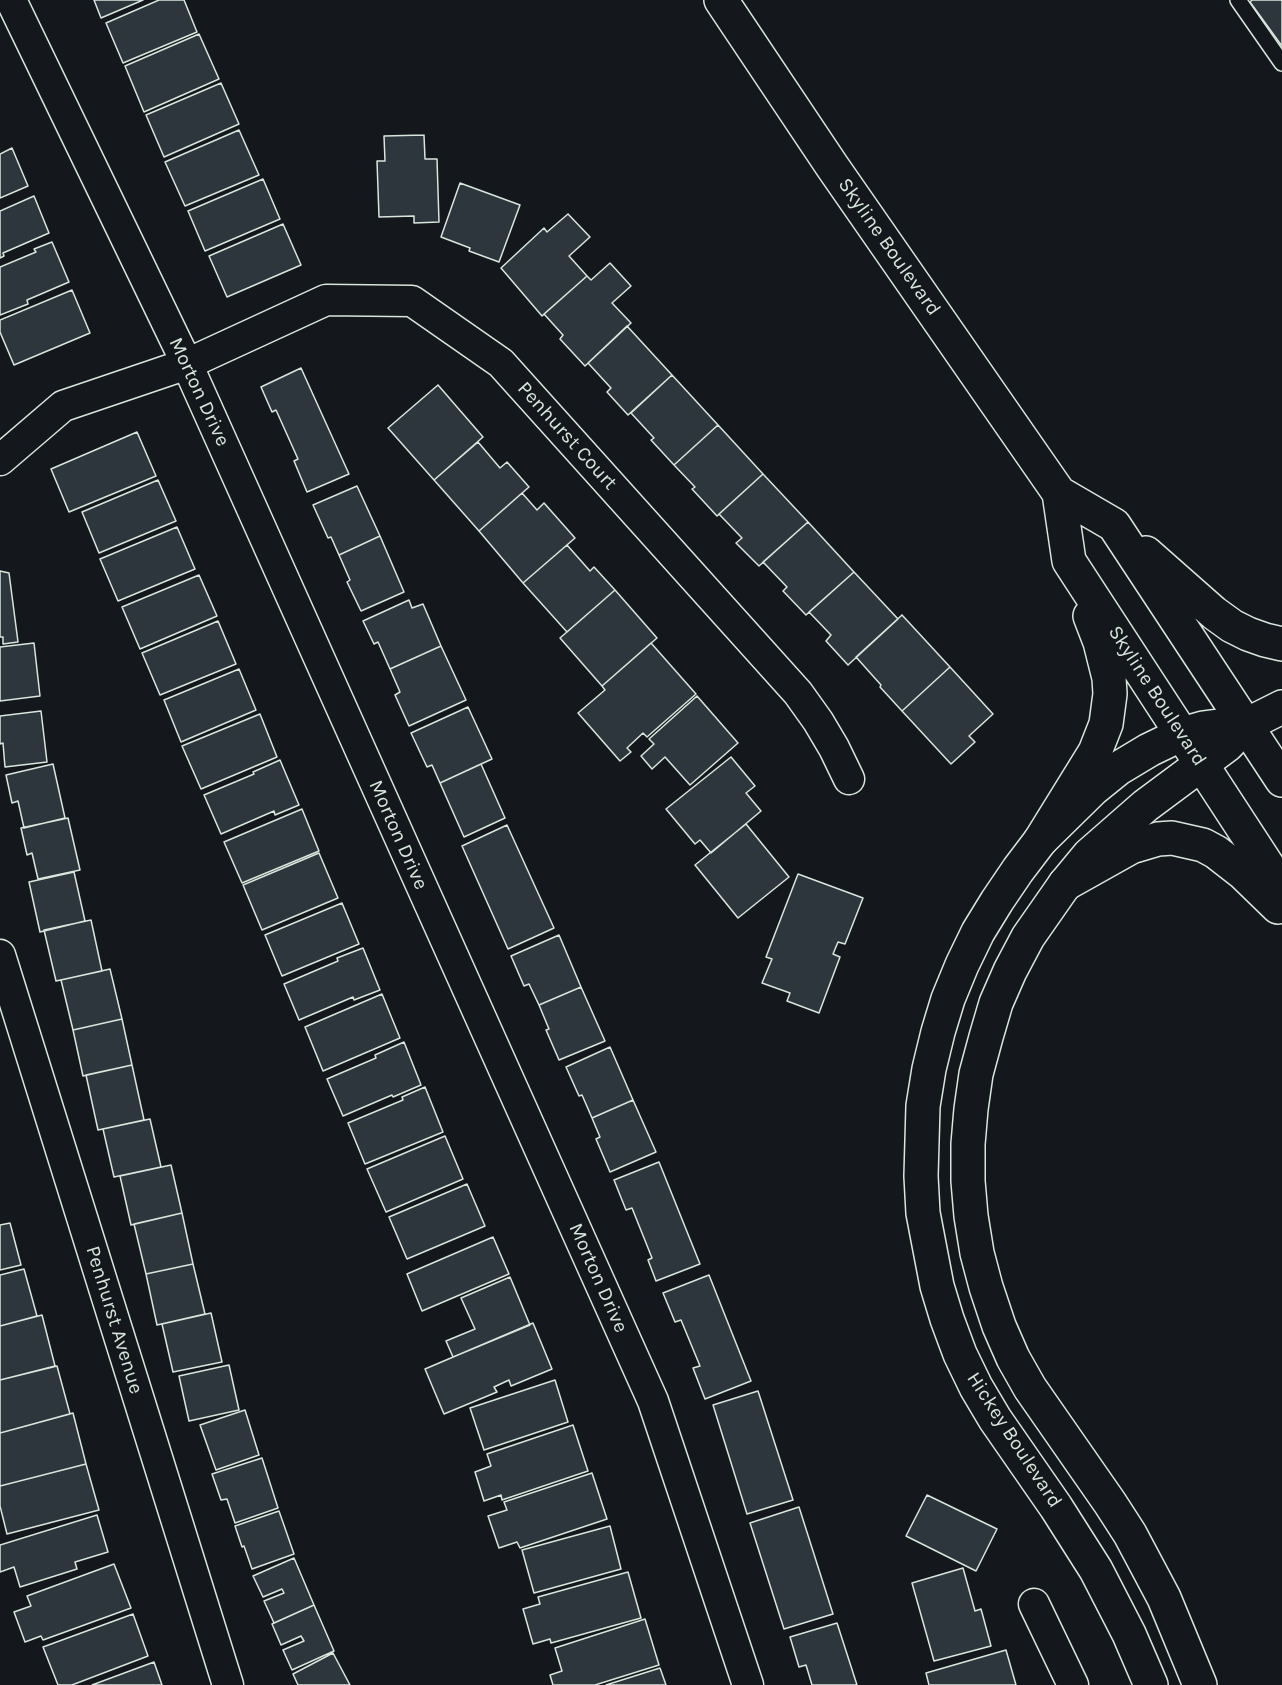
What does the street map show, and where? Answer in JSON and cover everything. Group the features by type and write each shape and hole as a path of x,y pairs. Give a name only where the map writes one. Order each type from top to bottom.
{"main road":[{"name":"Skyline Boulevard","path":"721,0 1059,493 1114,525 1282,780"},
{"name":"Skyline Boulevard","path":"1059,493 1069,561 1282,888"},
{"path":"1114,525 1214,613 1232,626 1265,640 1282,644"},
{"path":"1040,841 1095,752 1109,710 1110,694 1105,659 1069,561"},
{"name":"Hickey Boulevard","path":"1200,1685 1164,1598 1130,1534 1030,1388 999,1326 977,1253 971,1216 968,1172 971,1109 976,1074 996,1003 1028,937 1065,884 1089,855 1163,792 1227,745 1246,725 1282,708"},
{"name":"Hickey Boulevard","path":"1151,1685 1129,1634 1096,1570 1062,1514 995,1419 960,1354 944,1308 929,1251 923,1213 921,1176 923,1106 929,1069 945,1010 962,965 978,932 1007,885 1040,841 1093,789 1119,768 1149,750 1182,734 1203,728 1246,725"},
{"path":"1065,884 1131,847 1158,839 1172,838 1203,845 1216,852 1243,873 1282,910"}],"street":[{"name":"Morton Drive","path":"11,0 187,364 653,1401 748,1685"},
{"name":"Penhurst Court","path":"187,364 326,300 412,301 501,363 798,693 829,739 849,779"},
{"path":"0,460 63,406 187,364"},
{"name":"Penhurst Avenue","path":"0,955 228,1685"},
{"path":"1034,1604 1073,1685"}],"lane":[{"path":"1238,0 1282,63"}],"building":[{"path":"94,0 143,0 101,18"},
{"path":"159,0 184,0 197,32 123,63 106,23"},
{"path":"1252,0 1282,0 1282,46 1250,2"},
{"path":"199,34 219,79 144,112 125,66"},
{"path":"221,83 239,124 164,157 146,115"},
{"path":"239,130 259,175 185,206 165,162"},
{"path":"424,135 425,159 437,159 439,222 414,223 414,216 379,217 377,161 385,161 384,136"},
{"path":"12,148 28,186 0,198 0,154"},
{"path":"263,179 280,219 205,251 188,211"},
{"path":"460,183 520,205 499,262 441,237"},
{"path":"34,196 49,233 3,253 4,256 0,258 0,211"},
{"path":"568,214 590,237 569,256 587,276 542,316 501,268 544,228 547,232"},
{"path":"283,224 301,265 227,297 209,256"},
{"path":"52,242 69,282 27,300 28,304 0,315 0,267 36,252 34,249"},
{"path":"610,263 631,286 612,303 631,323 585,366 560,339 563,335 544,314 587,276 591,280"},
{"path":"72,290 90,333 14,365 0,332 0,320"},
{"path":"627,326 672,375 628,415 607,392 611,388 588,363"},
{"path":"301,368 349,474 307,492 294,461 298,459 276,410 272,412 261,387"},
{"path":"672,375 718,425 674,465 631,413"},
{"path":"438,385 483,437 434,480 388,428"},
{"path":"718,425 763,474 717,516 692,489 695,487 674,465"},
{"path":"137,432 156,476 69,512 51,469"},
{"path":"478,442 500,468 507,462 529,487 479,531 434,480"},
{"path":"763,474 808,522 759,566 736,543 742,538 719,514"},
{"path":"158,480 176,521 99,553 82,512"},
{"path":"357,486 380,536 339,555 331,537 328,538 313,505"},
{"path":"522,493 537,510 544,503 575,538 523,583 479,531"},
{"path":"808,522 854,572 806,615 783,591 787,587 763,562"},
{"path":"177,527 195,569 118,601 100,559"},
{"path":"380,536 404,592 361,611 347,582 350,580 339,555"},
{"path":"567,545 590,571 594,567 615,590 567,632 523,583"},
{"path":"0,571 9,573 18,642 3,644 3,637 0,637"},
{"path":"854,572 898,619 848,665 826,641 831,635 809,612"},
{"path":"199,575 217,616 140,649 122,607"},
{"path":"615,590 657,638 602,686 560,638"},
{"path":"409,600 412,608 423,604 441,646 390,669 378,642 374,644 363,621"},
{"path":"902,615 950,667 902,711 856,657"},
{"path":"218,621 236,664 160,695 142,653"},
{"path":"34,643 40,696 0,701 0,647"},
{"path":"651,643 696,694 647,737 643,733 627,748 631,752 620,761 578,713 605,690 602,686"},
{"path":"441,646 466,700 409,726 395,695 400,692 390,669"},
{"path":"950,667 993,714 969,736 975,742 951,764 902,711"},
{"path":"239,669 256,710 181,742 164,700"},
{"path":"697,696 738,743 690,785 665,757 652,769 641,756 654,744 649,739"},
{"path":"468,707 492,759 440,783 432,765 427,767 411,733"},
{"path":"41,711 47,762 5,767 3,743 0,744 0,716"},
{"path":"260,714 277,757 201,789 182,746"},
{"path":"731,757 755,786 746,793 761,811 711,853 700,840 695,844 666,809"},
{"path":"280,760 299,805 275,815 274,811 221,834 204,795 254,774 253,772"},
{"path":"53,764 65,818 24,828 18,801 12,803 6,775"},
{"path":"481,764 505,818 464,837 440,783"},
{"path":"302,809 319,851 242,883 224,842"},
{"path":"68,818 80,870 38,879 32,853 27,855 21,828"},
{"path":"746,824 789,877 738,918 695,865"},
{"path":"507,825 554,928 508,949 462,846"},
{"path":"319,853 338,898 262,930 243,885"},
{"path":"74,872 85,921 40,932 29,882"},
{"path":"798,874 863,898 845,944 838,942 833,954 840,957 819,1013 787,1001 790,993 762,983 772,959 766,957"},
{"path":"342,903 359,944 282,976 265,935"},
{"path":"91,920 102,971 56,981 44,930"},
{"path":"559,935 581,987 539,1005 529,984 524,986 511,956"},
{"path":"363,948 380,990 354,1000 353,997 299,1020 284,984"},
{"path":"110,969 122,1019 73,1030 61,980"},
{"path":"581,987 605,1041 559,1060 546,1030 549,1029 539,1005"},
{"path":"382,994 400,1038 323,1071 305,1027"},
{"path":"122,1019 132,1065 83,1076 73,1030"},
{"path":"404,1042 421,1085 343,1116 327,1079 376,1058 375,1055"},
{"path":"610,1047 633,1100 592,1118 566,1067"},
{"path":"132,1065 144,1120 98,1130 86,1075"},
{"path":"425,1087 443,1132 365,1164 348,1123 403,1100 402,1097"},
{"path":"633,1100 656,1152 610,1172 596,1139 600,1137 592,1118"},
{"path":"150,1119 161,1167 114,1177 103,1129"},
{"path":"445,1136 463,1179 386,1212 367,1169"},
{"path":"659,1162 700,1264 656,1281 648,1260 652,1258 632,1208 626,1210 614,1180"},
{"path":"171,1165 182,1213 131,1225 120,1176"},
{"path":"467,1184 485,1226 407,1259 389,1217"},
{"path":"182,1213 193,1264 146,1274 134,1224"},
{"path":"10,1223 21,1265 0,1270 0,1225"},
{"path":"493,1237 509,1274 422,1311 407,1274"},
{"path":"193,1264 205,1314 157,1325 146,1274"},
{"path":"24,1269 37,1316 0,1326 0,1275"},
{"path":"709,1275 751,1381 705,1399 693,1368 700,1366 681,1320 675,1322 663,1293"},
{"path":"510,1277 530,1325 453,1357 446,1341 475,1329 461,1298"},
{"path":"211,1313 222,1362 173,1372 162,1324"},
{"path":"42,1315 55,1366 0,1380 0,1326"},
{"path":"533,1323 552,1369 511,1386 509,1380 494,1387 497,1392 444,1414 425,1369"},
{"path":"229,1365 239,1410 189,1421 179,1376"},
{"path":"57,1366 70,1414 0,1433 0,1380"},
{"path":"555,1380 568,1422 484,1450 470,1408"},
{"path":"758,1391 793,1500 747,1514 713,1405"},
{"path":"245,1410 259,1455 216,1470 200,1425"},
{"path":"73,1413 86,1464 0,1486 0,1433"},
{"path":"573,1425 588,1471 502,1500 501,1495 484,1501 475,1472 491,1466 487,1454"},
{"path":"262,1458 278,1508 235,1523 227,1499 221,1500 212,1474"},
{"path":"86,1464 99,1510 7,1534 0,1506 0,1486"},
{"path":"592,1473 607,1519 520,1548 517,1542 499,1548 488,1516 507,1510 504,1502"},
{"path":"927,1495 997,1529 976,1571 906,1536"},
{"path":"799,1507 833,1614 784,1629 750,1523"},
{"path":"279,1511 294,1554 252,1569 235,1526"},
{"path":"97,1515 108,1552 75,1562 77,1569 20,1587 14,1567 0,1572 0,1545"},
{"path":"610,1526 621,1569 534,1593 522,1550"},
{"path":"294,1558 314,1605 274,1623 264,1601 284,1593 282,1589 263,1597 253,1576"},
{"path":"114,1564 131,1608 43,1640 41,1636 25,1642 14,1612 31,1606 27,1596"},
{"path":"963,1568 975,1611 981,1609 991,1646 934,1661 912,1583"},
{"path":"628,1572 641,1618 551,1643 550,1639 533,1644 523,1609 540,1604 538,1597"},
{"path":"314,1605 334,1651 292,1670 283,1650 304,1641 301,1636 281,1645 272,1624"},
{"path":"133,1614 148,1656 72,1685 58,1685 43,1647"},
{"path":"645,1619 659,1665 595,1685 553,1685 550,1675 562,1671 555,1648"},
{"path":"837,1623 857,1685 812,1685 806,1665 799,1667 790,1637"},
{"path":"1006,1650 1016,1685 929,1685 926,1673"},
{"path":"333,1653 350,1685 298,1685 293,1674"},
{"path":"154,1662 162,1685 92,1685"},
{"path":"660,1668 666,1685 606,1685"}]}
